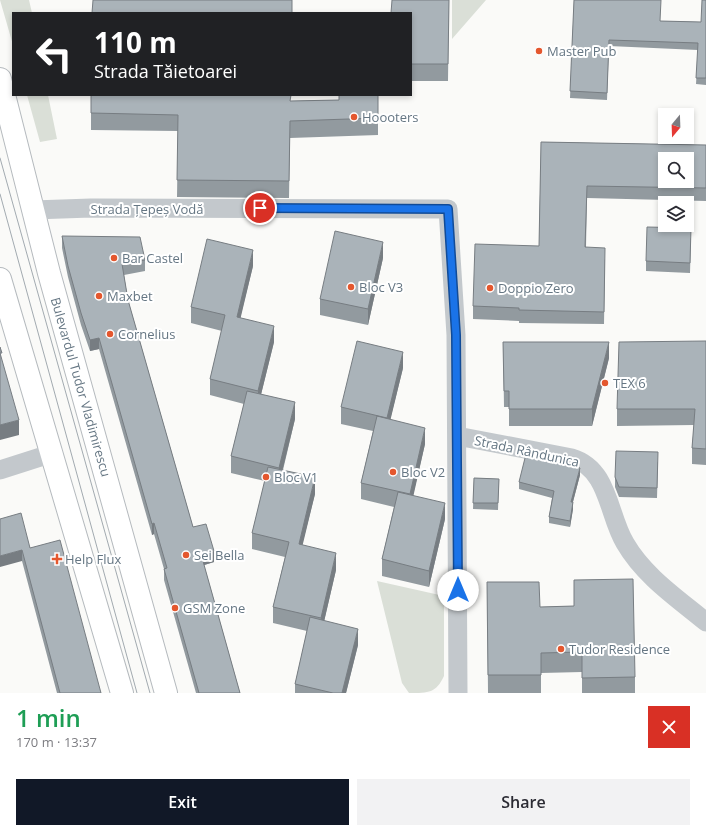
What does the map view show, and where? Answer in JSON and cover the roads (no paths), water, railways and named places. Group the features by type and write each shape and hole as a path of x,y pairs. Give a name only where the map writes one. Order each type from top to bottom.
{"main road":[{"name":"Bulevardul Tudor Vladimirescu","path":"0,80 51,280 166,693"},
{"path":"0,279 53,453 122,693"}],"street":[{"name":"Strada Țepeș Vodă","path":"33,210 260,208 448,209 456,335 457,436"},
{"name":"Strada Rândunica","path":"457,436 572,458 589,466 599,480 624,542 636,559 652,577 706,622"},
{"path":"457,436 458,693"},
{"path":"0,470 53,453"}],"tram line":[{"path":"0,158 150,693"},
{"path":"0,194 137,693"}],"place":[{"name":"Master Pub","path":"539,51"},
{"name":"Hoooters","path":"354,117"},
{"name":"Bar Castel","path":"114,258"},
{"name":"Bloc V3","path":"351,287"},
{"name":"Doppio Zero","path":"490,288"},
{"name":"Maxbet","path":"99,296"},
{"name":"Cornelius","path":"110,334"},
{"name":"TEX 6","path":"605,383"},
{"name":"Bloc V2","path":"393,472"},
{"name":"Bloc V1","path":"266,477"},
{"name":"Sei Bella","path":"186,555"},
{"name":"Help Flux","path":"57,559"},
{"name":"GSM Zone","path":"175,608"},
{"name":"Tudor Residence","path":"561,649"}]}
